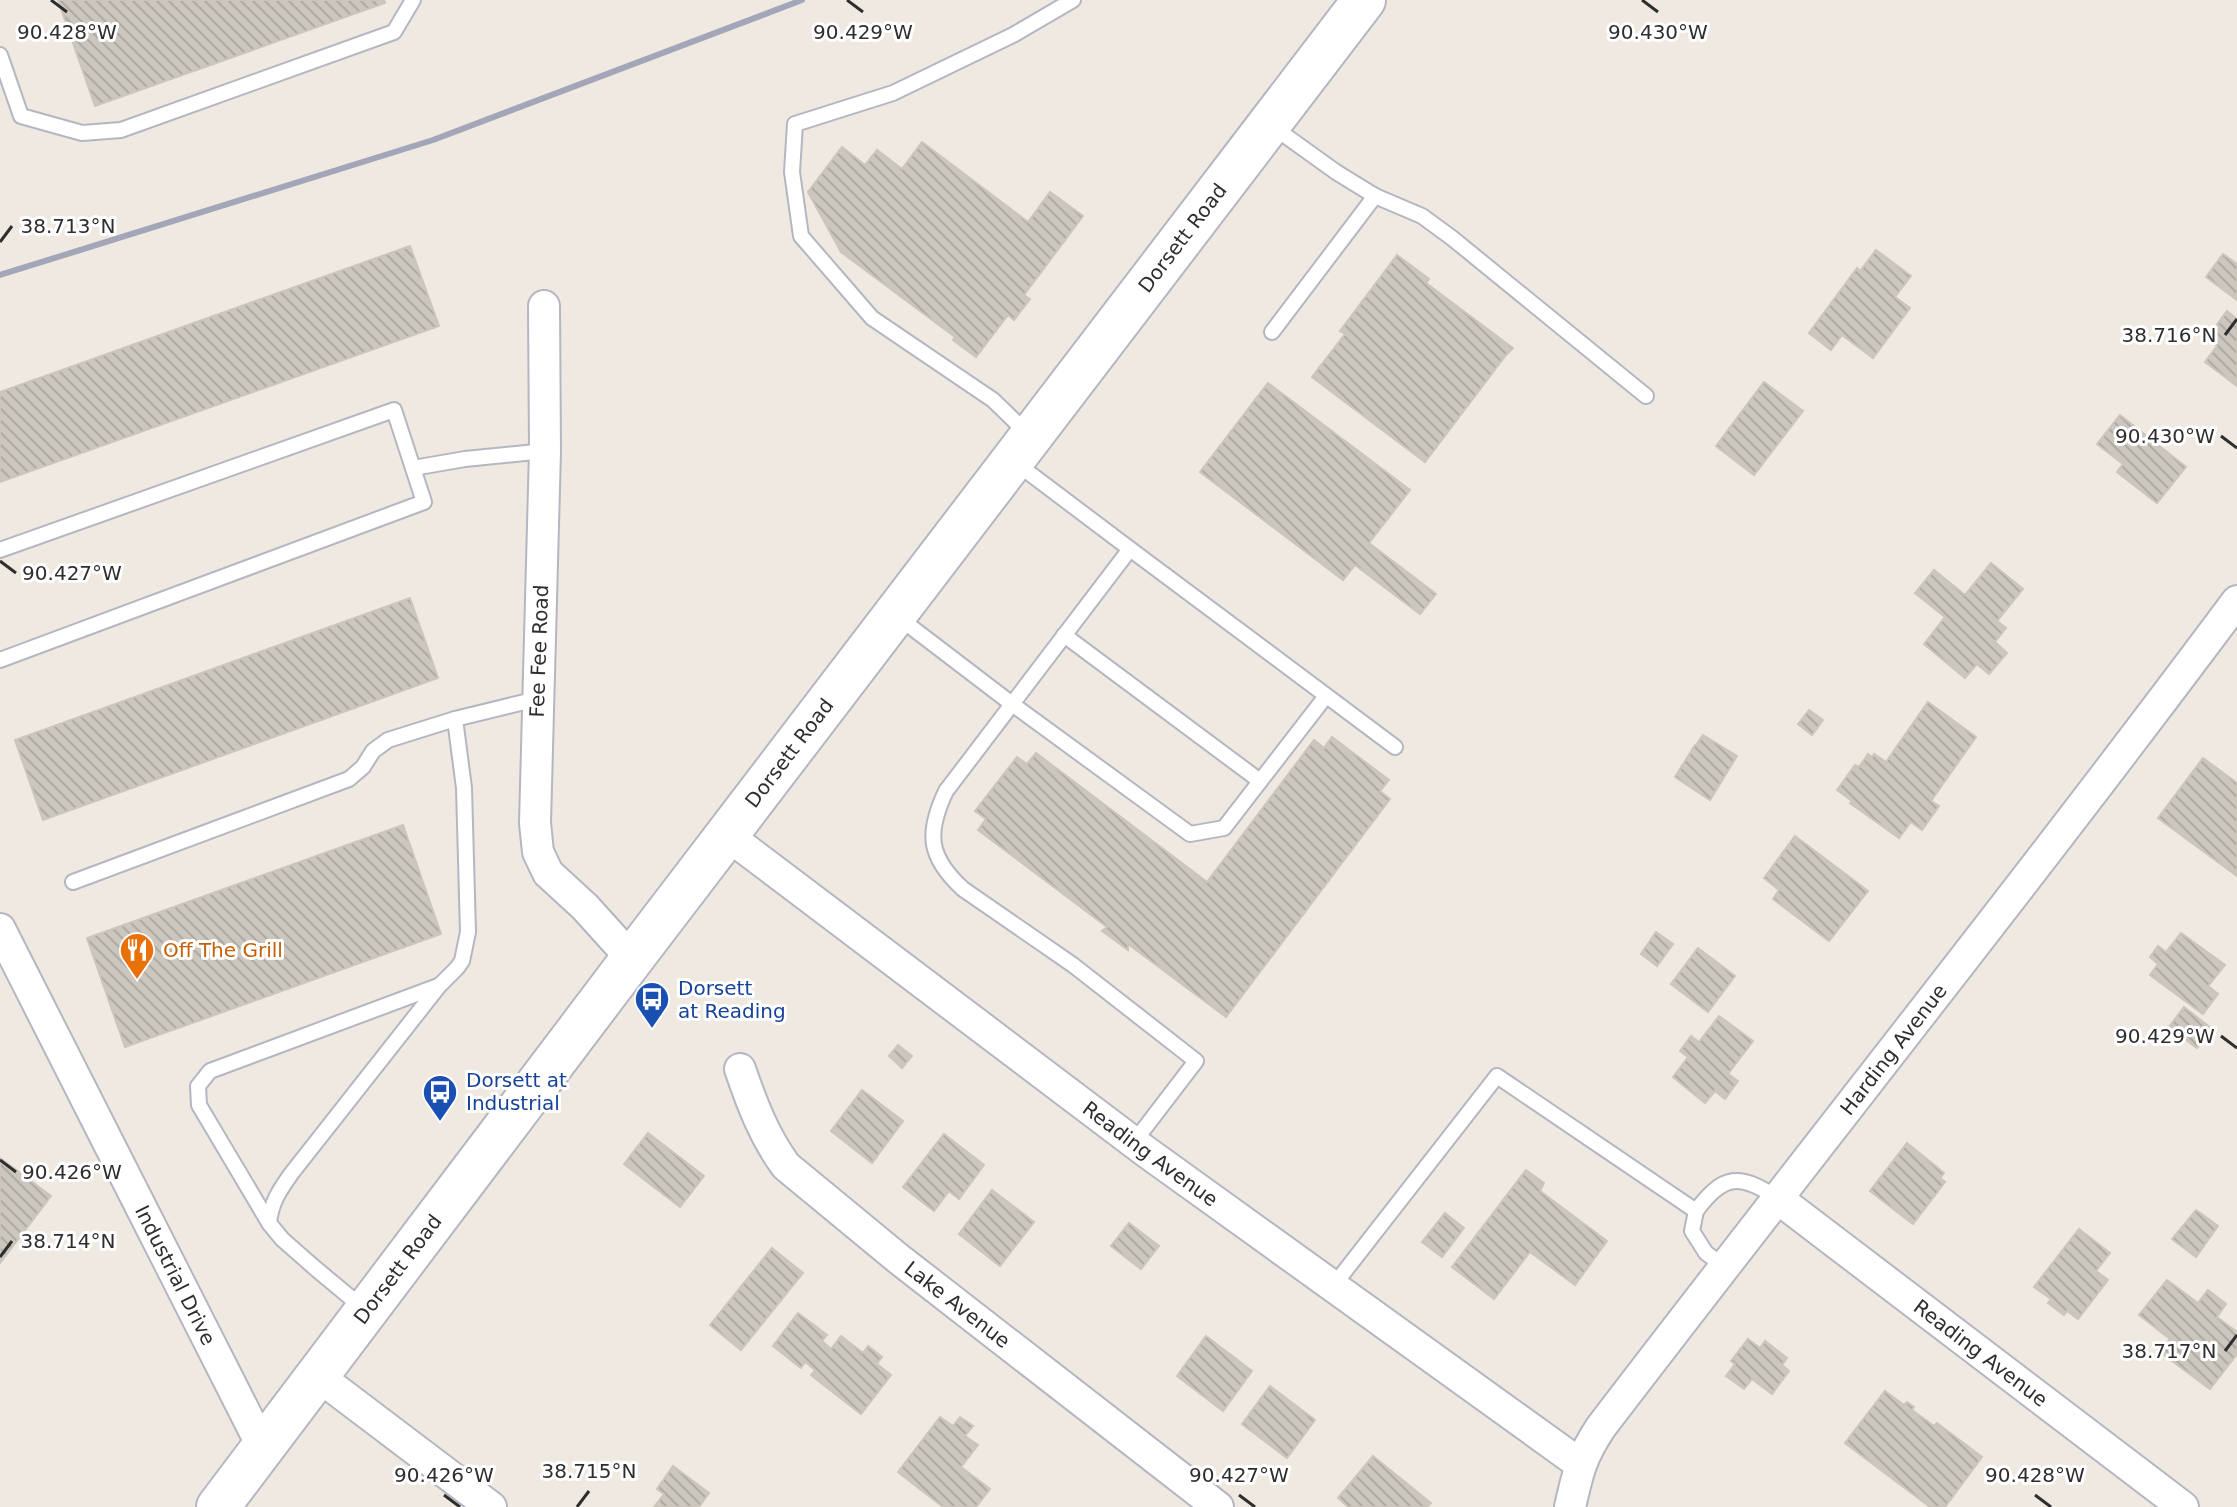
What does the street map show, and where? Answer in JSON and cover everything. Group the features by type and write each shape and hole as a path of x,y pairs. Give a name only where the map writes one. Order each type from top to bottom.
{"main road":[{"name":"Dorsett Road","path":"218,1507 1364,0"}],"street":[{"name":"Fee Fee Road","path":"544,306 545,451 535,823 538,852 548,873 585,907 632,959"},
{"name":"Harding Avenue","path":"1570,1507 1580,1464 1601,1427 1777,1198 2232,620"},
{"name":"Reading Avenue","path":"727,835 1134,1142 1580,1464"},
{"name":"Industrial Drive","path":"0,929 263,1448"},
{"name":"Lake Avenue","path":"740,1069 760,1125 771,1147 786,1166 900,1260 1218,1507"},
{"name":"Reading Avenue","path":"1777,1198 2183,1507"},
{"path":"318,1376 491,1507"}],"lane":[{"path":"0,55 21,116 82,133 121,130 394,32 413,0"},
{"path":"1073,0 1013,35 893,93 795,124 792,172 801,236 872,318 993,400 1022,449 1130,549 1395,747"},
{"path":"1269,124 1375,196 1422,216 1646,396"},
{"path":"1272,332 1375,196"},
{"path":"0,550 394,410 424,502 0,660"},
{"path":"413,468 545,451"},
{"path":"1130,549 946,791 934,819 934,847 947,875 963,889 1073,965 1196,1061 1134,1142"},
{"path":"895,615 1190,834 1224,828 1326,696"},
{"path":"1064,635 1260,781"},
{"path":"73,882 349,779 363,767 373,751 388,740 455,719 537,699"},
{"path":"269,1223 271,1207 291,1174 462,961 468,932 464,788 455,719"},
{"path":"367,1310 304,1258 269,1223 199,1105 198,1086 210,1071 439,986"},
{"path":"1334,1285 1497,1076 1696,1211"},
{"path":"1724,1266 1706,1253 1692,1231 1696,1211 1721,1185 1740,1179 1758,1185 1777,1198"}],"building":[{"path":"58,0 384,0 385,3 95,106"},
{"path":"922,142 1028,222 1050,192 1083,216 1024,295 1030,299 1014,320 1008,315 976,357 953,340 955,337 841,252 808,192 842,147 865,165 877,150 902,169"},
{"path":"410,246 439,326 0,482 0,392"},
{"path":"1876,250 1911,276 1895,297 1910,308 1873,358 1842,335 1831,350 1809,333 1857,268 1860,271"},
{"path":"2223,254 2237,264 2237,300 2206,277"},
{"path":"1397,255 1429,279 1426,283 1513,348 1425,462 1312,377 1345,334 1340,331"},
{"path":"2227,311 2237,319 2237,386 2205,362 2217,346 2207,338"},
{"path":"1764,382 1803,411 1754,475 1716,446"},
{"path":"1268,383 1410,490 1369,543 1436,594 1420,614 1355,565 1343,580 1200,472"},
{"path":"2120,415 2186,467 2157,503 2117,472 2123,464 2097,444"},
{"path":"1991,563 2023,589 1997,621 2006,628 1995,642 2007,653 1989,674 1977,664 1965,678 1924,644 1945,617 1915,593 1934,570 1965,595"},
{"path":"410,598 438,678 43,820 15,740"},
{"path":"1928,702 1976,737 1931,801 1939,806 1922,830 1911,822 1899,838 1837,790 1855,765 1859,767 1868,754 1872,757 1874,754 1886,762"},
{"path":"1809,710 1823,720 1812,735 1798,724"},
{"path":"1703,735 1737,756 1710,800 1675,777"},
{"path":"1332,737 1389,780 1380,791 1390,799 1226,1017 1128,944 1128,950 1102,931 1107,927 978,830 986,819 975,811 1017,757 1027,764 1036,753 1207,882 1314,740 1324,748"},
{"path":"2203,758 2237,783 2237,876 2158,818"},
{"path":"403,825 441,934 125,1047 87,938"},
{"path":"1795,836 1868,891 1829,941 1773,899 1779,890 1764,878"},
{"path":"1656,932 1673,944 1657,966 1641,954"},
{"path":"2181,933 2225,965 2208,986 2218,994 2203,1014 2150,975 2158,964 2150,957 2158,946 2166,952"},
{"path":"1698,948 1735,976 1708,1012 1671,984"},
{"path":"2184,1007 2212,1029 2197,1048 2169,1027"},
{"path":"1719,1016 1753,1041 1728,1074 1738,1081 1725,1099 1715,1091 1705,1103 1673,1077 1688,1057 1680,1051 1691,1036 1699,1042"},
{"path":"898,1045 912,1056 902,1068 889,1056"},
{"path":"862,1090 903,1121 872,1163 831,1131"},
{"path":"648,1133 704,1176 680,1207 624,1164"},
{"path":"944,1134 984,1165 959,1199 949,1191 934,1211 903,1187"},
{"path":"1907,1143 1944,1173 1940,1178 1945,1182 1913,1224 1870,1191"},
{"path":"0,1158 51,1196 0,1263"},
{"path":"1526,1170 1544,1183 1540,1191 1607,1241 1575,1285 1530,1252 1494,1299 1452,1267"},
{"path":"992,1190 1034,1222 1000,1266 959,1234"},
{"path":"2196,1210 2218,1226 2196,1257 2172,1239"},
{"path":"1445,1213 1464,1228 1442,1257 1422,1242"},
{"path":"1129,1223 1159,1246 1141,1269 1111,1246"},
{"path":"2079,1229 2110,1253 2096,1271 2108,1280 2078,1319 2067,1311 2064,1315 2048,1303 2051,1299 2034,1287"},
{"path":"772,1248 803,1273 741,1350 710,1325"},
{"path":"2167,1280 2198,1303 2208,1290 2226,1304 2217,1317 2237,1332 2237,1354 2210,1389 2160,1352 2170,1339 2139,1315"},
{"path":"798,1313 827,1335 822,1341 831,1349 841,1336 863,1353 868,1346 882,1357 877,1364 891,1375 861,1414 811,1375 815,1370 805,1362 801,1368 773,1346"},
{"path":"1206,1336 1252,1371 1223,1411 1177,1376"},
{"path":"1748,1339 1760,1348 1765,1341 1787,1358 1782,1365 1789,1371 1772,1394 1752,1379 1744,1389 1726,1376 1735,1364 1731,1361"},
{"path":"1270,1386 1315,1420 1287,1458 1242,1424"},
{"path":"1885,1391 1904,1405 1907,1402 1914,1407 1912,1410 1934,1426 1937,1423 1982,1457 1945,1507 1930,1507 1845,1443"},
{"path":"940,1417 953,1426 960,1417 973,1426 965,1436 978,1445 961,1467 990,1489 976,1507 943,1507 898,1472"},
{"path":"1373,1456 1431,1503 1427,1507 1348,1507 1338,1498"},
{"path":"673,1466 709,1493 699,1507 654,1507 664,1494 657,1489"}],"railway":[{"path":"0,275 433,140 802,0"}],"place":[{"name":"Off The Grill","path":"137,981"},
{"name":"Dorsett at Reading","path":"652,1030"},
{"name":"Dorsett at Industrial","path":"440,1123"}]}
